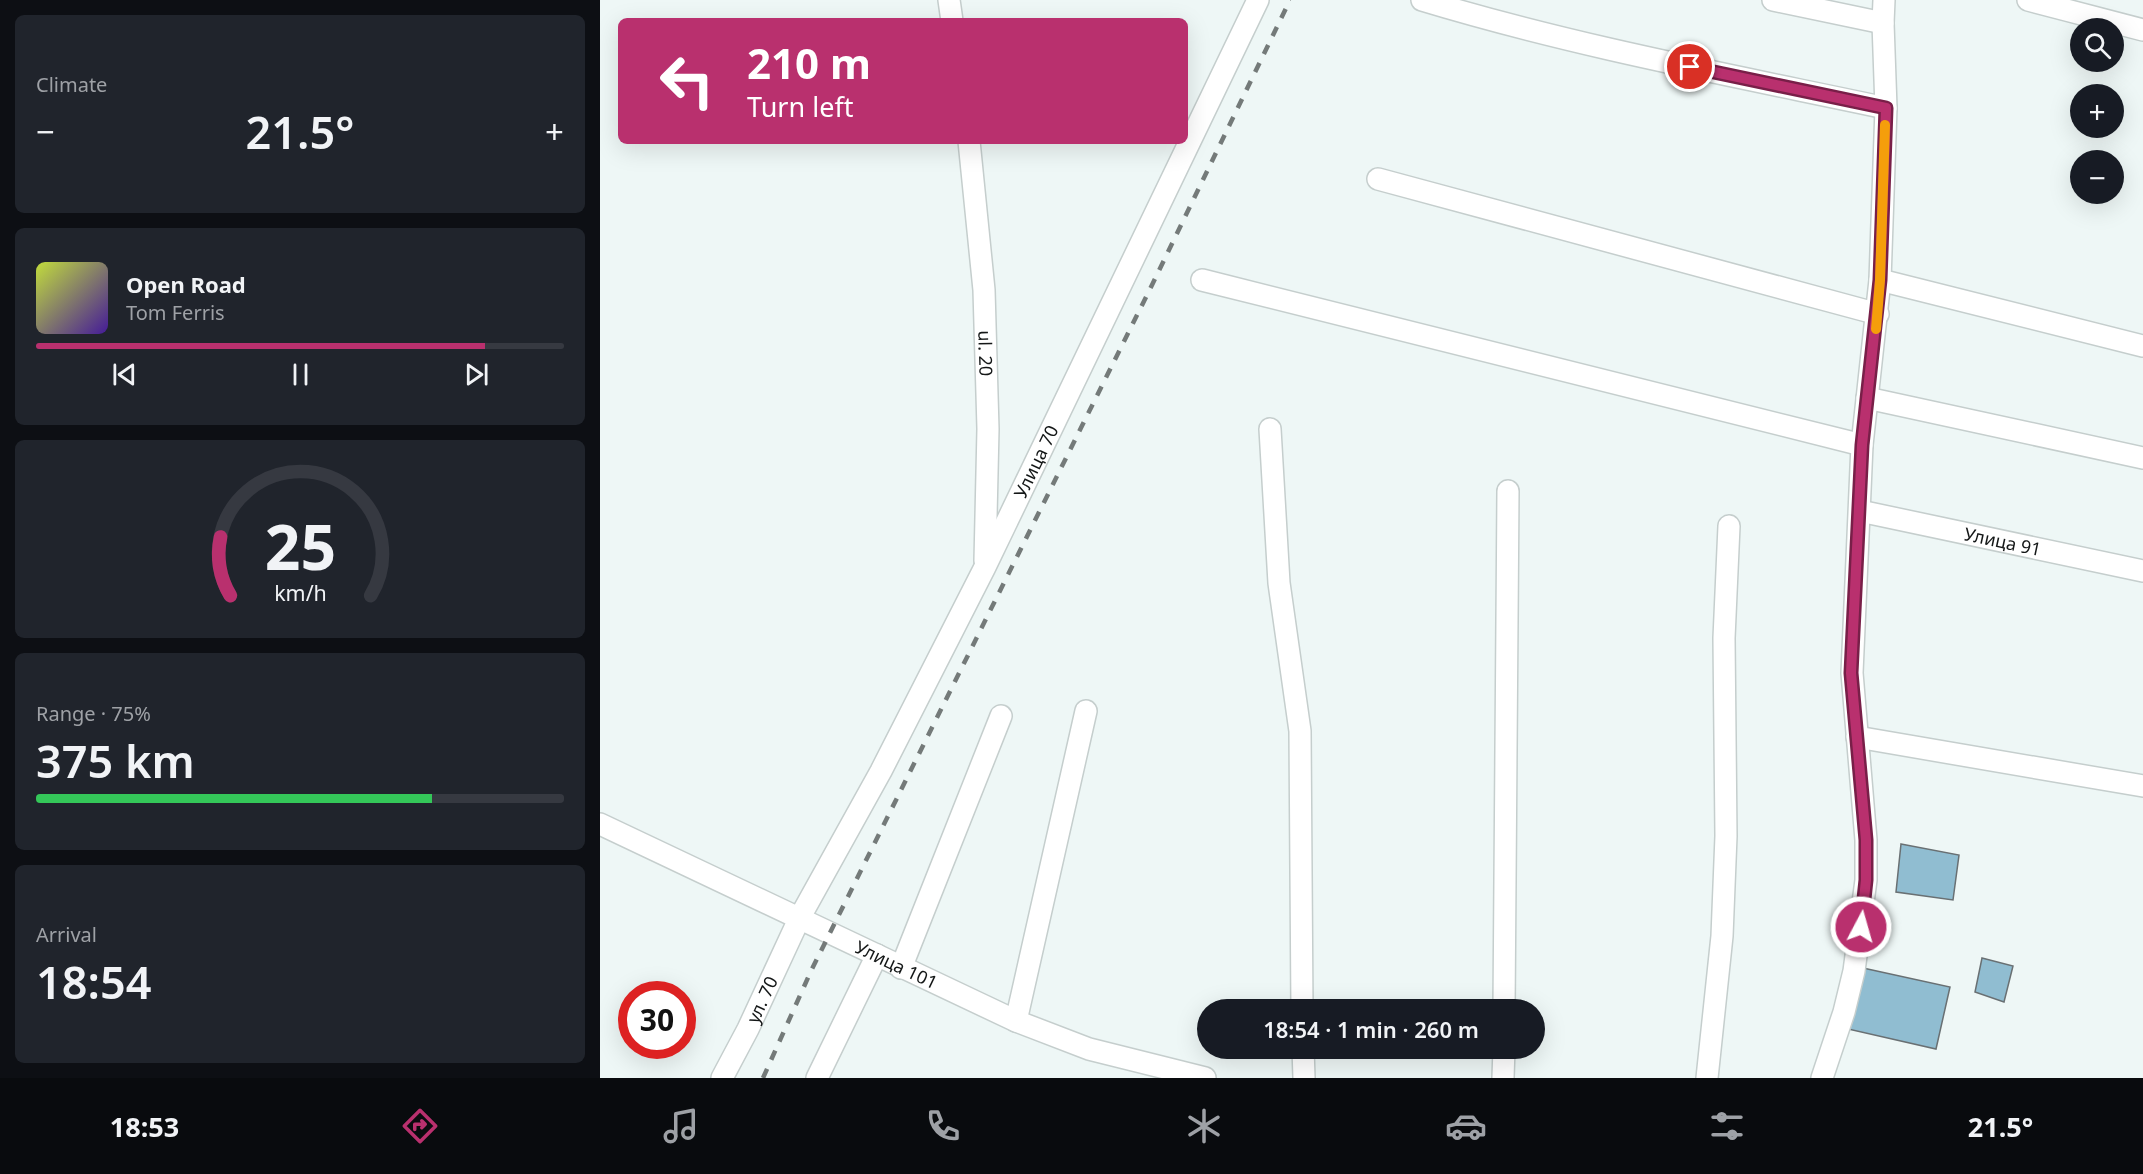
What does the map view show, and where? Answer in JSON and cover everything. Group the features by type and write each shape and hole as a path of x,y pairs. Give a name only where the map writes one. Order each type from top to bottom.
{"street":[{"path":"949,0 952,18"},
{"name":"Улица 70","path":"800,917 881,771 985,567 1258,0"},
{"path":"1422,0 1498,23 1625,53 1886,108"},
{"path":"1773,0 1883,23"},
{"path":"1822,1078 1844,1012 1854,971 1866,880 1866,840 1851,673 1862,445 1880,280 1886,108 1884,0"},
{"path":"2028,0 2143,30"},
{"name":"ul. 20","path":"969,144 984,290 986,334 988,429 985,567"},
{"path":"1378,179 1878,314"},
{"path":"1202,280 1862,445"},
{"path":"1880,280 2143,346"},
{"path":"1867,398 2143,458"},
{"path":"1270,429 1279,583 1300,730 1302,999"},
{"path":"1504,999 1508,491"},
{"name":"Улица 91","path":"1860,512 2143,571"},
{"path":"1707,1078 1722,936 1726,836 1724,638 1729,526"},
{"path":"1016,1021 1086,711"},
{"path":"901,968 1001,716"},
{"path":"1857,737 2143,786"},
{"name":"Улица 101","path":"600,824 1016,1021 1089,1049 1206,1078"},
{"name":"ул. 70","path":"722,1078 748,1029 800,917"},
{"path":"818,1078 877,955"},
{"path":"1303,1059 1304,1078"},
{"path":"1503,1078 1504,1059"}],"building":[{"path":"1901,844 1959,855 1953,900 1896,892"},
{"path":"1982,958 2013,966 2004,1002 1975,992"},
{"path":"1863,968 1950,987 1936,1049 1848,1029"}],"railway":[{"path":"763,1078 811,971 1152,285 1290,0"}],"slow traffic":[{"path":"1876,329 1880,280 1885,125"}],"route":[{"path":"1690,67 1886,108 1878,314 1862,445 1851,673 1866,840 1866,880 1861,927"}]}
